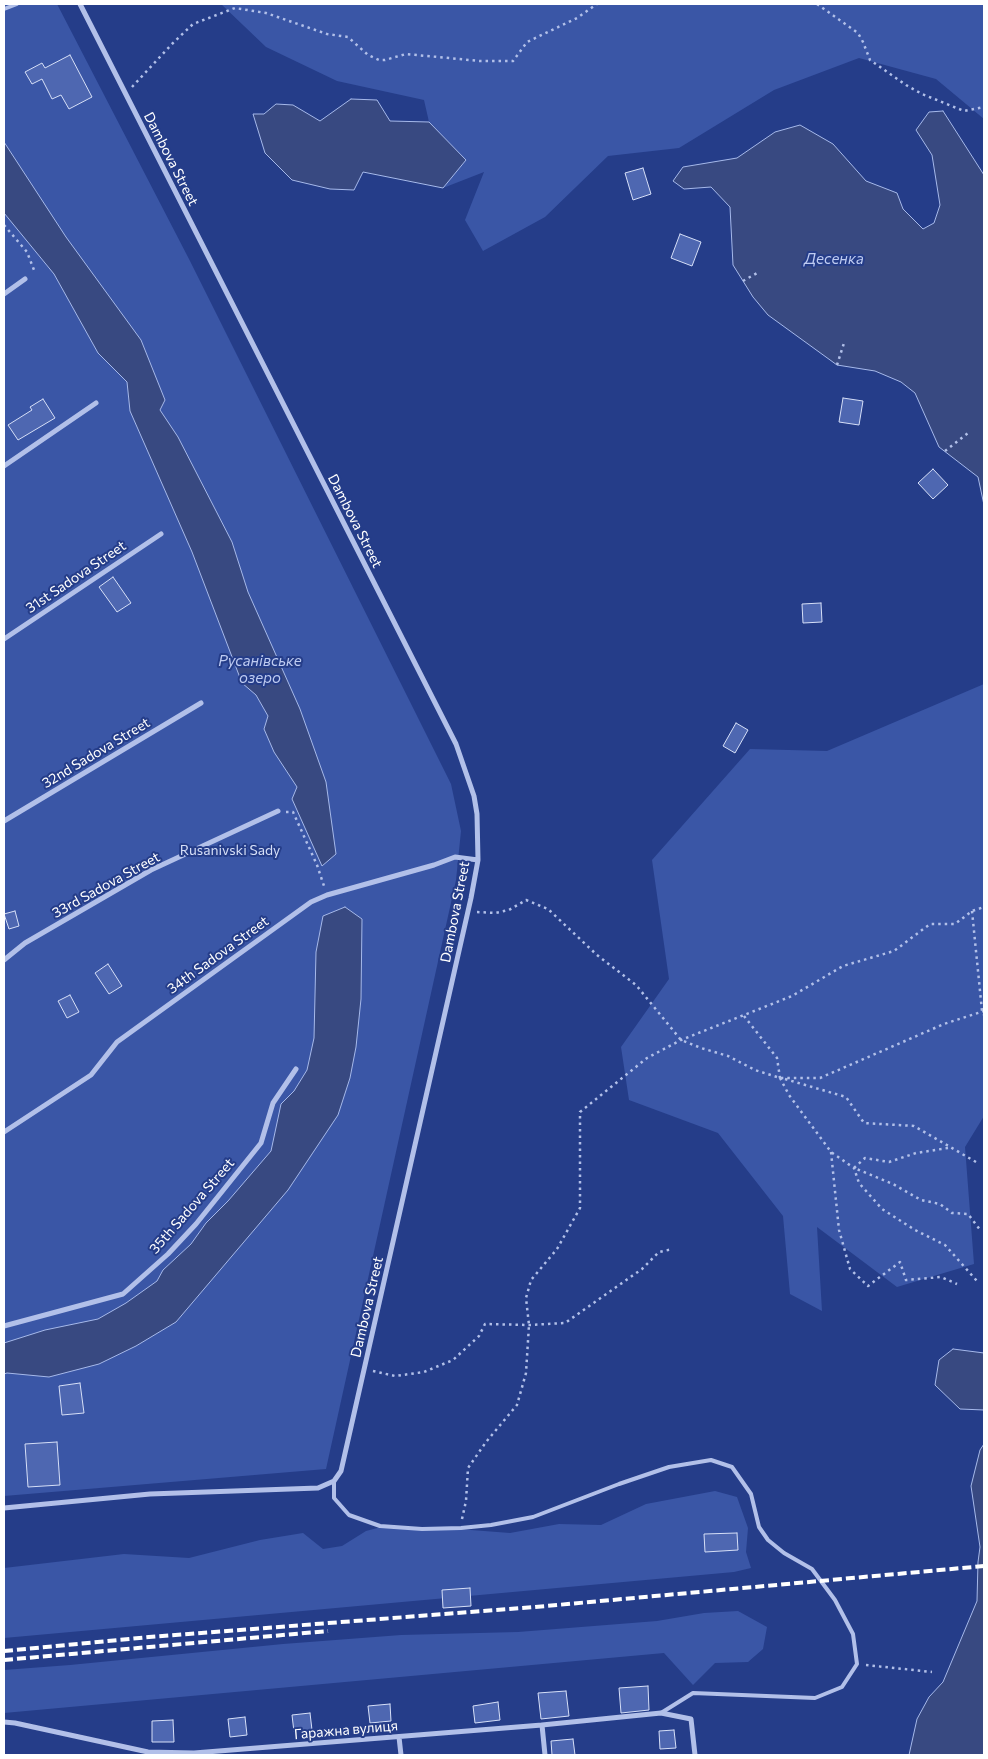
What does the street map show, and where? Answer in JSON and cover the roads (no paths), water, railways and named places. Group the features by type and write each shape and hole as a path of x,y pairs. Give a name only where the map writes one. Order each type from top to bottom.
{"street":[{"name":"Dambova Street","path":"80,4 456,744 474,796 477,814 478,860 468,912 341,1471 334,1481"},
{"path":"4,294 25,279"},
{"path":"4,466 96,404"},
{"name":"31st Sadova Street","path":"4,639 161,534"},
{"name":"32nd Sadova Street","path":"4,821 201,703"},
{"name":"33rd Sadova Street","path":"4,960 25,943 151,870 278,811"},
{"name":"34th Sadova Street","path":"4,1132 91,1075 117,1042 311,902 327,895 456,857 478,860"},
{"name":"35th Sadova Street","path":"4,1326 123,1294 168,1254 196,1224 261,1143 273,1103 296,1069"},
{"path":"4,1508 150,1494 318,1488 334,1481"},
{"name":"Гаражна вулиця","path":"4,1722 148,1752 194,1753 542,1725 661,1713 691,1719 695,1755"},
{"path":"542,1725 545,1755"},
{"path":"399,1737 401,1755"},
{"path":"256,1749 256,1755"}],"lane":[{"path":"4,9 16,4"},
{"path":"334,1481 334,1498 349,1515 380,1526 461,1528 491,1525 533,1517 668,1467 711,1460 732,1467 751,1494 759,1527 768,1540 784,1553 812,1569 835,1600 853,1634 856,1664 842,1687 815,1698 693,1693 661,1713"}],"water":[{"path":"351,99 377,100 390,121 429,122 466,160 443,188 363,172 354,190 330,189 292,180 265,153 253,114 264,114 276,104 293,105 320,121"},
{"name":"Десенка","path":"943,111 984,175 984,505 978,477 939,447 915,393 901,382 875,371 837,365 768,315 753,297 733,265 730,207 711,187 684,189 673,181 683,167 737,158 775,132 800,125 833,144 866,181 897,193 903,209 923,229 934,223 940,205 932,155 916,130 929,112"},
{"name":"Русанівське озеро","path":"4,142 66,237 141,340 165,400 160,410 178,437 232,542 248,592 300,709 326,782 336,854 322,866 292,799 297,787 274,752 264,729 268,716 256,695 242,683 192,552 130,411 127,382 98,353 54,274 4,213"},
{"path":"345,907 362,919 361,999 356,1047 350,1078 338,1115 288,1190 176,1322 136,1346 99,1364 49,1377 4,1374 4,1343 45,1330 98,1319 126,1303 157,1281 163,1270 191,1244 206,1223 228,1201 271,1151 281,1104 294,1091 307,1070 314,1038 316,952 323,916"},
{"path":"953,1349 984,1353 984,1410 960,1409 935,1385 939,1360"},
{"path":"984,1444 984,1755 909,1755 917,1719 929,1697 943,1682 977,1601 980,1547 971,1486 980,1450"}],"railway":[{"path":"4,1651 149,1637 535,1607 984,1566"},
{"path":"4,1660 328,1631"}],"park label":[{"name":"Rusanivski Sady","path":"230,850"}]}
